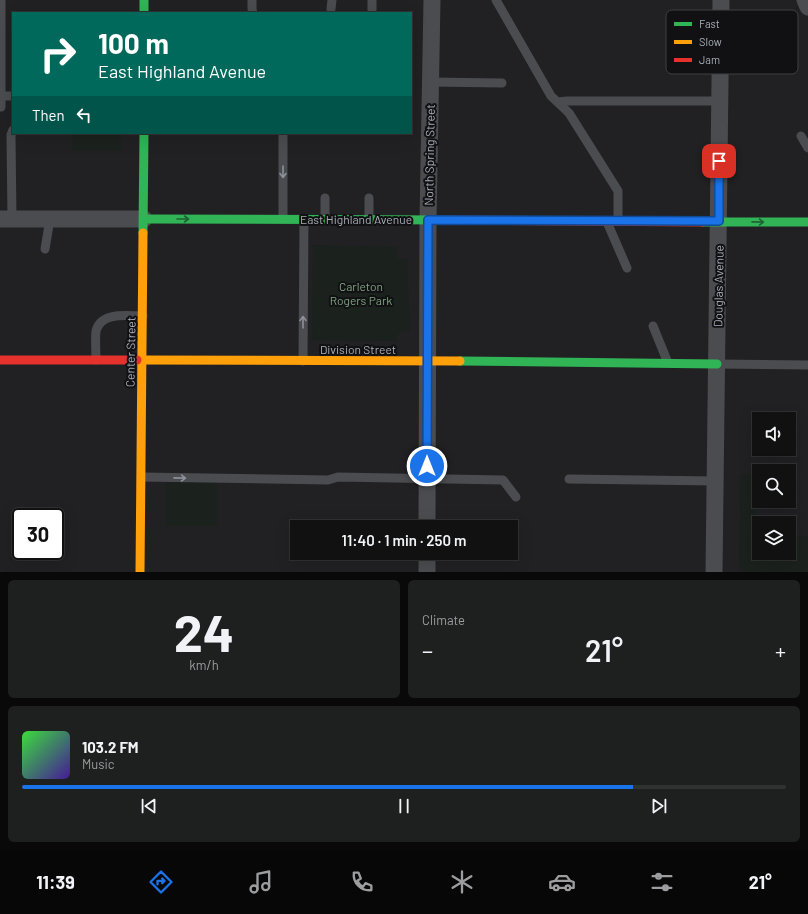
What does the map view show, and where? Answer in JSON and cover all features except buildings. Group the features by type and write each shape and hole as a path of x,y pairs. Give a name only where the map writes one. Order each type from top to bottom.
{"main road":[{"path":"144,0 144,12"},
{"name":"Center Street","path":"140,572 144,134"},
{"name":"East Highland Avenue","path":"144,219 808,222"},
{"name":"Division Street","path":"0,360 427,361 717,364"}],"street":[{"name":"North Spring Street","path":"427,520 428,220 432,0"},
{"name":"Douglas Avenue","path":"721,0 721,10"},
{"path":"805,0 808,7"},
{"name":"Douglas Avenue","path":"714,572 720,74"},
{"name":"East Highland Avenue","path":"6,219 144,219"},
{"path":"427,560 427,572"}],"lane":[{"path":"1,0 1,107"},
{"path":"252,0 253,12"},
{"path":"496,0 551,96 569,113 618,191 618,221"},
{"path":"430,82 502,83"},
{"path":"1,96 12,96"},
{"path":"558,102 567,100 720,100"},
{"path":"6,219 12,132"},
{"path":"283,134 283,219"},
{"path":"801,136 808,148"},
{"path":"325,198 325,219"},
{"path":"370,198 370,220"},
{"path":"45,249 50,219"},
{"path":"303,361 304,219"},
{"path":"606,221 627,268"},
{"path":"96,360 96,332 103,321 114,316 143,316"},
{"path":"653,326 668,364"},
{"path":"717,364 808,365"},
{"path":"141,477 328,480 338,477 503,480 516,497"},
{"path":"569,479 715,481"}],"shaded area":[{"path":"0,0 808,0 808,572 0,572"}],"green space":[{"path":"72,134 121,134 121,151 72,151"},
{"name":"Carleton Rogers Park","path":"313,245 397,247 396,256 399,259 407,259 410,331 397,335 397,341 312,340"},
{"path":"741,474 752,475 752,508 755,508 755,516 752,516 752,560 796,560 796,536 808,537 808,572 740,572"},
{"path":"166,482 217,482 217,526 166,526"}],"traffic: fast":[{"path":"144,0 144,12"},
{"path":"143,233 144,134"},
{"path":"144,219 452,220"},
{"path":"703,222 808,222"},
{"path":"460,361 717,364"}],"traffic: slow":[{"path":"140,572 143,233"},
{"path":"137,360 460,361"}],"traffic: jam":[{"path":"452,220 703,222"},
{"path":"0,360 137,360"}],"route":[{"path":"427,466 428,220 719,221 719,161"}]}
